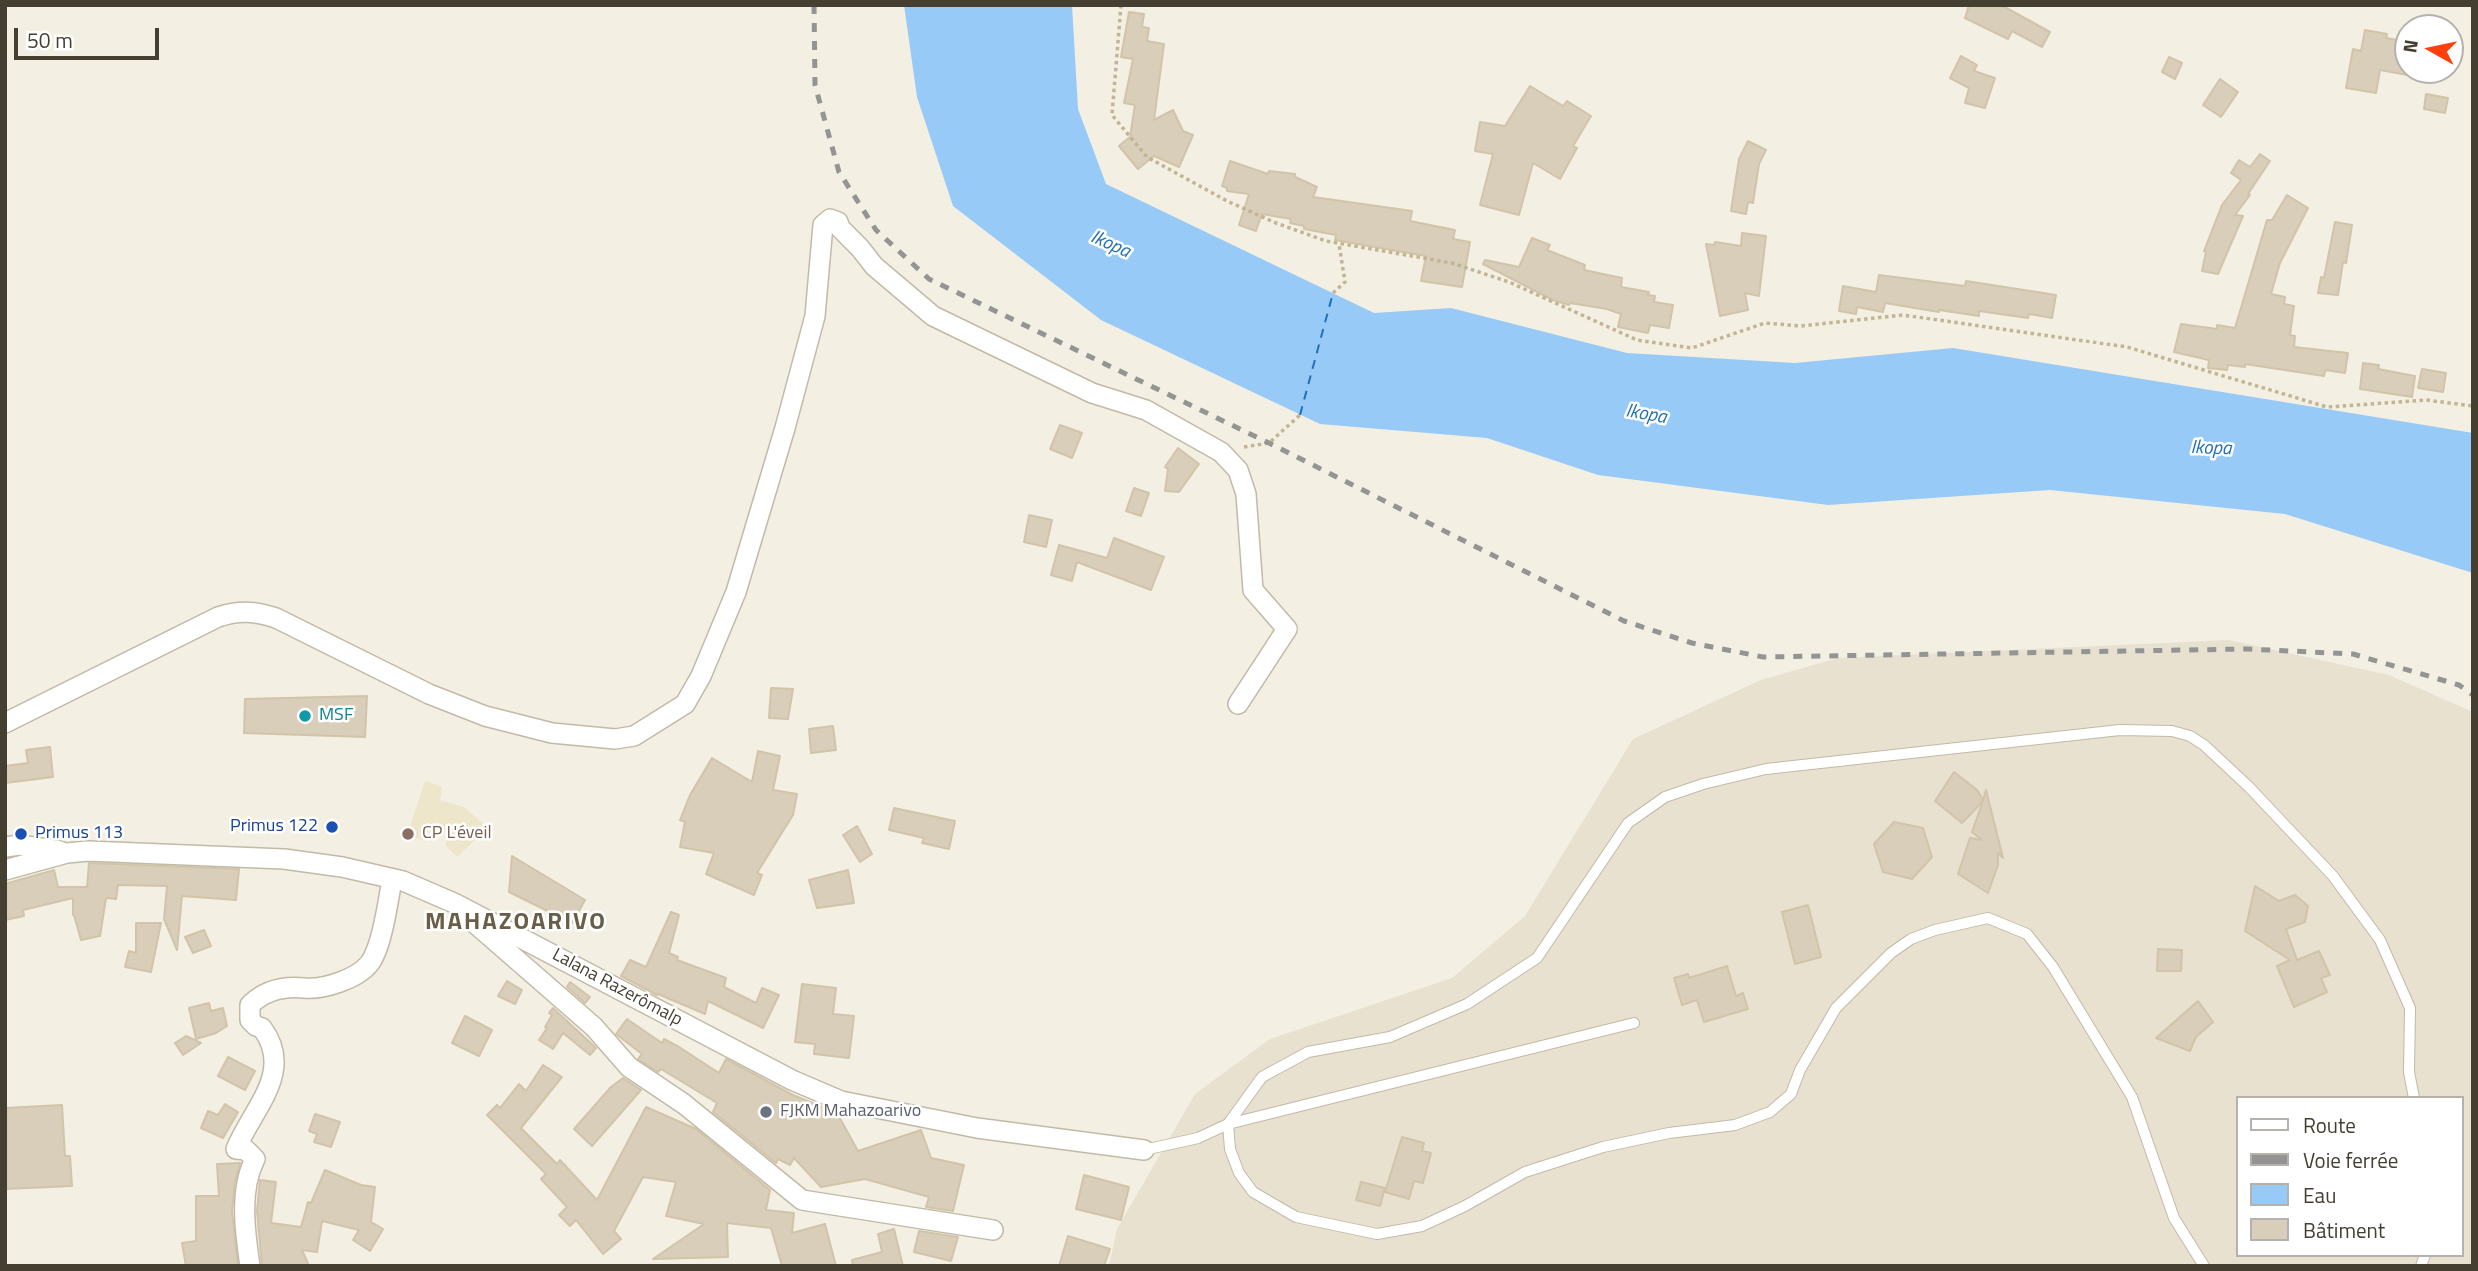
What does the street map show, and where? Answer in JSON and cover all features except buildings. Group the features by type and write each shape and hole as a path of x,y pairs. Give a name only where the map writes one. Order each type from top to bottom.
{"street":[{"path":"5,723 218,617 236,611 258,612 275,618 429,694 498,720 552,733 615,739 634,736 661,721 685,704 701,676 736,593 815,316 821,236 823,225 830,219 838,222 840,228 894,286 933,316 1091,393 1146,410 1221,452 1238,470 1246,494 1253,590 1287,629 1238,704"},
{"path":"5,847 20,845 67,853"},
{"name":"Lalana Razerômalp","path":"5,870 88,850 284,859 342,867 391,878 454,904 792,1080 841,1101 977,1128 1144,1150"},
{"path":"250,1266 245,1217 246,1190 248,1172 255,1159 246,1150 236,1149 270,1086 274,1069 274,1053 269,1037 250,1020 250,1005 260,995 274,990 294,986 331,986 369,964 382,931 391,878"},
{"path":"454,904 594,1027 629,1067 684,1104 802,1199 993,1230"}],"lane":[{"path":"2204,1266 2174,1218 2133,1097 2053,967 2027,934 1988,918 1935,930 1911,939 1891,953 1836,1008 1800,1070 1791,1094 1770,1112 1735,1125 1669,1133 1603,1147 1525,1172 1465,1206 1422,1226 1377,1234 1296,1217 1253,1192 1238,1172 1230,1149 1227,1124 1262,1077 1308,1052 1390,1037 1467,1004 1537,958 1628,823 1665,797 1703,784 1766,769 2120,730 2172,731 2197,740 2249,787 2333,876 2381,940 2410,1008 2409,1072 2414,1096"},
{"path":"1144,1150 1198,1138 1227,1124 1634,1023"}],"path":[{"path":"1121,5 1112,114 1147,157 1227,201 1276,223 1339,243 1452,263 1509,282 1637,340 1692,348 1765,323 1801,326 1903,315 2127,347 2327,407 2426,400 2473,406"},
{"path":"1333,293 1345,282 1339,243"},
{"path":"1221,452 1269,443 1300,415"}],"shaded area":[{"path":"2229,640 2389,675 2473,712 2473,1266 1109,1266 1117,1229 1195,1094 1270,1039 1452,978 1525,916 1633,739 1761,680 1838,658"},
{"path":"425,781 442,787 440,800 464,807 488,828 457,857 445,845 449,834 431,826 422,840 407,835"}],"water":[{"name":"Ikopa","path":"904,5 1072,5 1078,109 1106,184 1374,313 1451,308 1627,353 1795,363 1953,348 2473,433 2473,573 2285,514 2050,490 1828,505 1598,475 1487,438 1320,424 1101,320 953,206 917,97"}],"ferry route":[{"path":"1300,415 1333,293"}],"railway":[{"path":"814,5 815,85 839,172 876,230 929,279 1269,443 1624,621 1692,643 1763,657 2247,649 2353,654 2459,685 2473,695"}],"place":[{"name":"MSF","path":"305,716"},
{"name":"Primus 122","path":"332,827"},
{"name":"Primus 113","path":"21,834"},
{"name":"CP L'éveil","path":"408,834"},
{"name":"FJKM Mahazoarivo","path":"766,1112"}],"district":[{"name":"MAHAZOARIVO","path":"516,923"}]}
